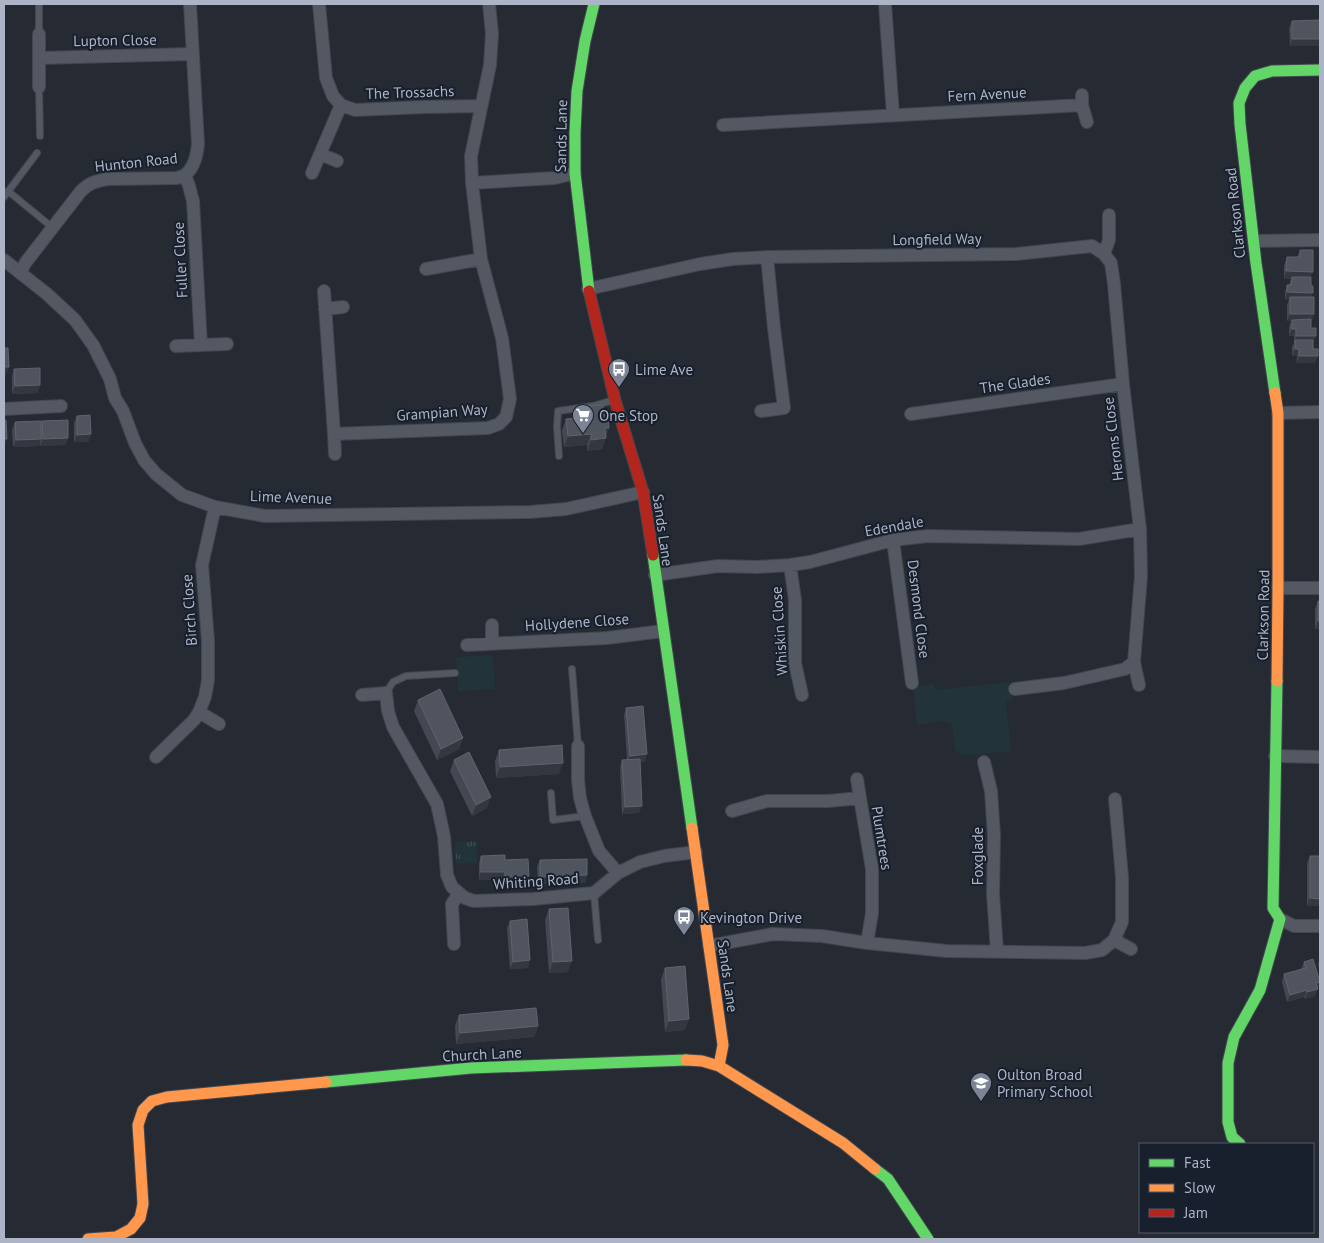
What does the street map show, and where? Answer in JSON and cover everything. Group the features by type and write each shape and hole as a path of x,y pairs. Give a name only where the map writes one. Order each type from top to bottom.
{"street":[{"name":"Hunton Road","path":"20,273 52,228 81,191 89,184 108,180 177,178 185,175 192,166 197,156 198,144 190,4"},
{"path":"312,173 341,105 333,96 326,78 319,4"},
{"name":"Grampian Way","path":"334,434 488,428 499,424 506,417 510,399 502,338 481,259 472,183 471,156 490,65 492,34 489,4"},
{"name":"Sands Lane","path":"594,4 585,40 577,91 575,133 575,173 588,289 615,400 643,492 723,1045 719,1066"},
{"path":"886,4 893,115"},
{"path":"39,34 40,87"},
{"name":"Lupton Close","path":"40,58 192,54"},
{"name":"Clarkson Road","path":"1280,919 1272,908 1278,588 1278,413 1256,263 1239,103 1244,88 1256,76 1272,71 1320,70"},
{"name":"Fern Avenue","path":"723,125 893,115 1082,100 1087,122"},
{"name":"The Trossachs","path":"341,105 355,110 480,106"},
{"path":"320,154 337,162"},
{"path":"472,183 555,178 575,173"},
{"name":"Fuller Close","path":"185,175 194,200 201,345"},
{"path":"1104,254 1110,240 1109,215"},
{"path":"1254,241 1320,240"},
{"name":"Longfield Way","path":"588,289 700,264 733,259 1016,254 1092,246 1104,254"},
{"name":"Herons Close","path":"1104,254 1111,263 1113,277 1140,529 1141,576 1134,662 1139,685"},
{"path":"761,411 784,408 767,257"},
{"path":"426,269 481,259"},
{"name":"Lime Avenue","path":"4,260 47,294 75,320 93,345 110,379 115,398 123,411 134,443 144,460 156,474 182,495 215,507 265,516 530,512 566,509 643,492"},
{"path":"324,291 335,454"},
{"path":"325,308 344,307"},
{"path":"176,346 227,344"},
{"name":"The Glades","path":"911,414 1123,384"},
{"path":"4,409 61,406"},
{"path":"1278,413 1320,412"},
{"name":"Birch Close","path":"156,757 194,720 205,697 208,680 208,641 202,565 215,507"},
{"name":"Edendale","path":"655,575 718,566 756,567 790,565 810,562 893,540 928,536 1079,538 1140,529"},
{"name":"Desmond Close","path":"893,540 912,683"},
{"name":"Whiskin Close","path":"790,565 795,600 795,663 802,695"},
{"path":"1278,588 1320,588"},
{"path":"492,626 492,644"},
{"name":"Hollydene Close","path":"467,645 607,638 664,631"},
{"path":"1015,689 1064,683 1125,669 1134,662"},
{"path":"362,695 386,694 388,711 393,726 437,804 444,836 447,875 452,887 460,893 452,904 454,944"},
{"path":"199,712 219,724"},
{"path":"578,746 578,780 585,816 599,851 618,873"},
{"path":"1275,756 1320,756"},
{"name":"Foxglade","path":"984,762 991,791 994,836 993,894 997,951"},
{"name":"Plumtrees","path":"857,780 872,869 872,913 867,943"},
{"name":"Plumtrees","path":"732,810 767,801 828,801 860,798"},
{"path":"708,946 773,934 822,936 867,943 946,951 1085,953 1102,950 1114,940 1122,922 1122,877 1115,799"},
{"name":"Whiting Road","path":"460,893 465,898 474,901 533,900 594,893 618,873 640,862 664,856 696,852"},
{"path":"1239,1143 1232,1137 1228,1122 1228,1062 1234,1037 1260,990 1280,919 1294,926 1320,926"},
{"path":"1114,940 1131,949"},
{"name":"Church Lane","path":"88,1239 116,1237 131,1229 140,1218 143,1204 138,1124 143,1110 152,1101 167,1096 471,1068 681,1060 702,1061 719,1066 844,1143 888,1179 928,1239"}],"lane":[{"path":"39,5 39,34"},
{"path":"40,87 40,136"},
{"path":"37,153 6,194 52,228"},
{"path":"559,456 558,411 593,406 615,400"},
{"path":"572,669 578,746"},
{"path":"386,694 393,682 406,676 455,673"},
{"path":"551,793 553,820 585,816"},
{"path":"594,893 598,940"}],"green space":[{"path":"493,655 495,689 458,691 456,657"},
{"path":"1010,682 1012,699 1006,702 1011,751 962,756 955,750 952,724 941,721 917,725 913,686 934,684 935,690"},
{"path":"477,841 476,863 456,864 455,842"}],"building":[{"path":"1320,20 1320,39 1292,39 1292,21"},
{"path":"1300,250 1313,250 1313,272 1286,271 1287,257 1300,257"},
{"path":"1292,277 1311,277 1313,293 1287,292 1287,285 1291,285"},
{"path":"1290,297 1314,297 1314,314 1290,314"},
{"path":"1311,319 1311,328 1316,328 1316,336 1296,336 1296,329 1292,329 1292,320"},
{"path":"1295,340 1313,340 1313,349 1318,349 1318,356 1299,356 1299,349 1295,349"},
{"path":"4,348 8,348 9,367 4,367"},
{"path":"40,368 40,385 15,386 14,369"},
{"path":"603,405 603,414 608,414 609,428 605,428 606,438 591,440 591,434 568,436 566,419 589,417 588,406"},
{"path":"90,415 91,434 77,435 77,416"},
{"path":"4,420 6,420 7,439 4,439"},
{"path":"68,420 68,438 43,439 42,421"},
{"path":"41,421 41,439 16,440 15,422"},
{"path":"1318,601 1320,601 1320,621 1318,621"},
{"path":"440,689 463,738 441,749 418,700"},
{"path":"643,706 647,754 630,756 626,708"},
{"path":"562,745 563,763 500,767 499,750"},
{"path":"469,752 491,797 476,805 454,760"},
{"path":"640,759 642,806 625,807 622,760"},
{"path":"505,855 505,860 528,859 529,876 505,877 505,872 481,872 481,856"},
{"path":"1310,856 1320,856 1320,899 1310,898"},
{"path":"587,859 587,875 540,877 540,860"},
{"path":"568,908 572,961 553,962 549,909"},
{"path":"527,919 530,960 513,962 510,921"},
{"path":"1313,959 1320,982 1316,983 1318,989 1290,995 1284,974 1306,968 1304,962"},
{"path":"685,966 689,1019 669,1021 665,968"},
{"path":"536,1008 538,1026 460,1033 459,1015"}],"traffic: fast":[{"path":"589,291 575,173 575,133 577,91 585,41 594,4"},
{"path":"1275,393 1256,263 1239,103 1245,88 1255,76 1272,71 1320,70"},
{"path":"653,555 692,828"},
{"path":"1239,1143 1232,1137 1228,1122 1228,1063 1234,1037 1260,990 1280,919 1273,908 1277,681"},
{"path":"326,1082 471,1068 686,1060"},
{"path":"875,1169 888,1179 928,1239"}],"traffic: slow":[{"path":"1275,393 1278,413 1277,681"},
{"path":"692,828 723,1045 719,1066"},
{"path":"686,1060 702,1061 719,1066 843,1143 875,1169"},
{"path":"88,1239 116,1237 131,1229 140,1218 143,1204 138,1125 143,1110 152,1101 167,1097 326,1082"}],"traffic: jam":[{"path":"589,291 615,400 643,492 653,555"}],"place":[{"name":"Lime Ave","path":"619,388"},
{"name":"One Stop","path":"583,434"},
{"name":"Kevington Drive","path":"684,936"},
{"name":"Oulton Broad Primary School","path":"981,1102"}]}
